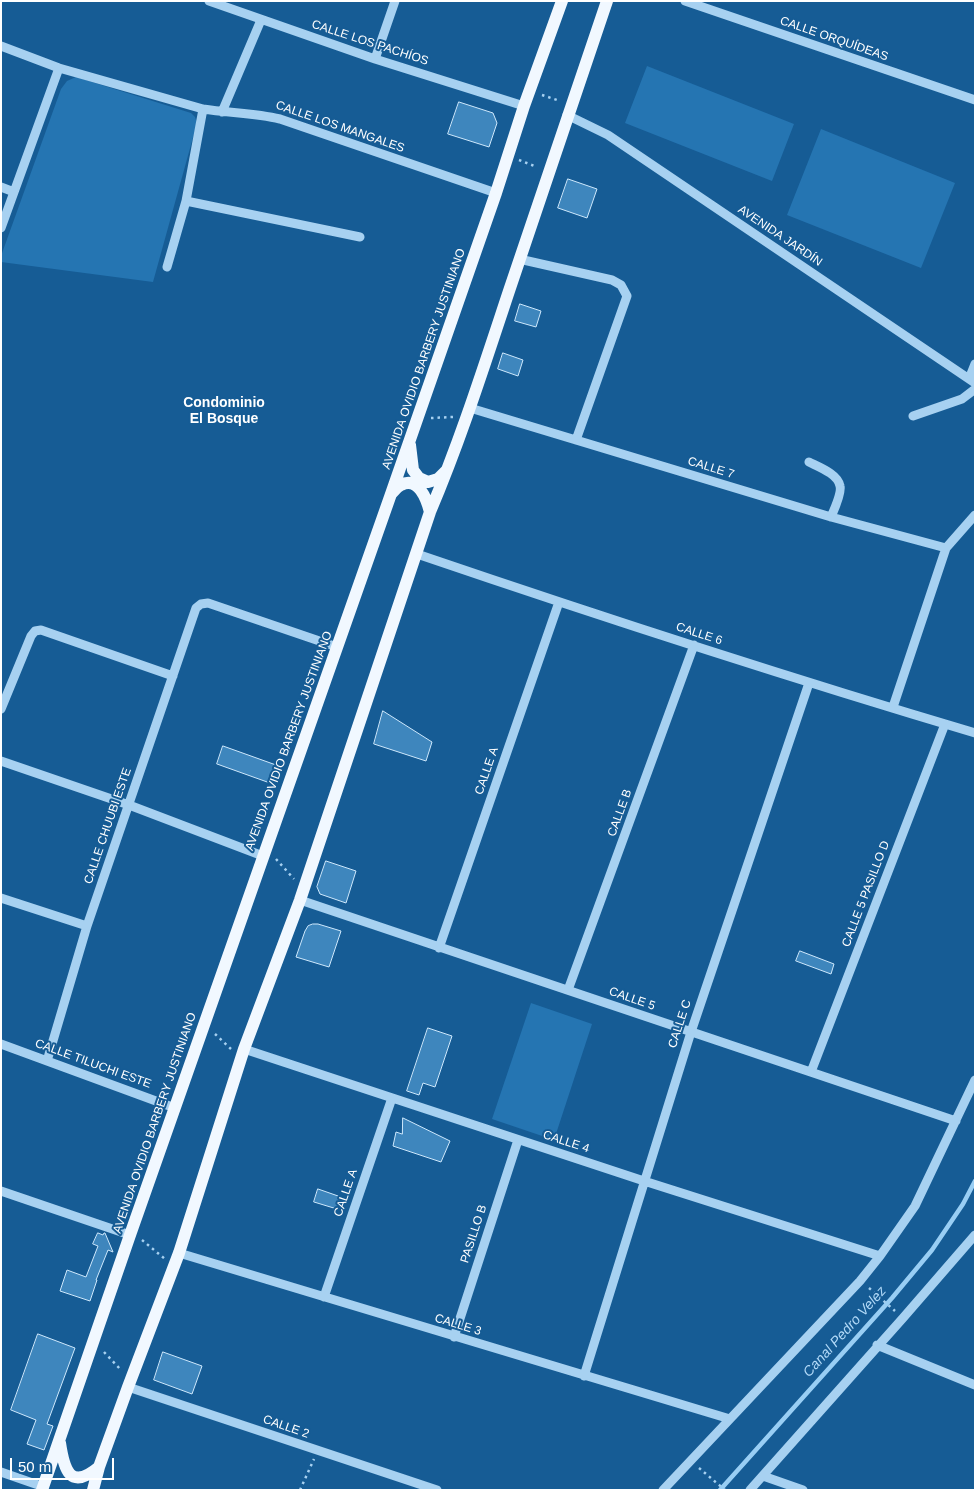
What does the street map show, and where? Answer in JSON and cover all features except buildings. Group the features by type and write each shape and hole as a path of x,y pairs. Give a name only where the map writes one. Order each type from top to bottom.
{"main road":[{"name":"AVENIDA OVIDIO BARBERY JUSTINIANO","path":"43,1488 130,1234 410,440 524,106 562,1"},
{"path":"92,1490 129,1383 179,1253 243,1054 302,895 430,512 468,412 607,1"},
{"path":"410,440 413,470 419,478 428,482 438,479 448,468"},
{"path":"391,494 401,485 408,483 416,486 422,491 427,500 430,512"},
{"path":"60,1440 64,1466 73,1477 85,1478 99,1467"}],"street":[{"name":"CALLE LOS PACHÍOS","path":"208,1 375,59 524,106"},
{"path":"375,59 395,1"},
{"name":"CALLE ORQUÍDEAS","path":"685,1 975,100"},
{"path":"222,112 260,20"},
{"name":"CALLE LOS MANGALES","path":"1,46 59,68 203,109 259,114 280,119 496,192"},
{"path":"1,228 59,68"},
{"path":"167,268 186,201 203,109"},
{"name":"AVENIDA JARDÍN","path":"569,110 972,381"},
{"path":"1,188 14,192"},
{"path":"186,201 360,237"},
{"path":"519,259 612,280 621,285 627,296 576,440"},
{"path":"972,381 975,364"},
{"path":"913,416 962,399 975,389"},
{"name":"CALLE 7","path":"468,412 576,440 831,517 946,548"},
{"path":"809,462 826,471 837,480 840,486 840,492 831,517"},
{"path":"893,707 946,548 975,515"},
{"name":"CALLE 6","path":"417,554 809,683 975,733"},
{"name":"CALLE A","path":"438,948 560,602"},
{"name":"CALLE CHUUBI ESTE","path":"47,1061 87,926 196,608 201,604 208,603 337,647"},
{"path":"1,709 31,636 35,631 41,630 173,676"},
{"name":"CALLE B","path":"568,990 694,645"},
{"name":"CALLE C","path":"584,1376 690,1032 809,683"},
{"name":"CALLE 5 PASILLO D","path":"811,1072 945,724"},
{"path":"1,762 264,852"},
{"name":"CALLE 5","path":"302,895 438,948 956,1121"},
{"path":"1,898 87,926"},
{"name":"CALLE TILUCHI ESTE","path":"1,1044 175,1108"},
{"name":"CALLE 4","path":"243,1054 392,1098 880,1256"},
{"path":"663,1490 860,1281 880,1256 915,1206 975,1080"},
{"name":"CALLE A","path":"324,1297 392,1098"},
{"name":"PASILLO B","path":"454,1337 518,1140"},
{"path":"1,1191 130,1234"},
{"path":"750,1490 975,1235"},
{"name":"CALLE 3","path":"179,1253 730,1419"},
{"path":"877,1345 975,1385"},
{"name":"CALLE 2","path":"129,1383 318,1451 437,1490"},
{"path":"1,1472 43,1488"},
{"path":"763,1476 803,1490"}],"path":[{"path":"530,90 569,110"},
{"path":"508,156 549,171"},
{"path":"417,419 468,412"},
{"path":"264,852 302,895"},
{"path":"204,1025 243,1054"},
{"path":"130,1234 174,1266"},
{"path":"867,1286 897,1313"},
{"path":"93,1342 129,1383"},
{"path":"300,1490 318,1451"},
{"path":"702,1470 725,1490"}],"shaded area":[{"path":"647,66 794,124 772,181 625,123"},
{"path":"76,77 191,113 195,117 197,123 153,282 1,262 1,256 61,89 67,81"},
{"path":"821,129 955,183 921,268 787,215"},
{"path":"531,1003 592,1024 554,1140 492,1119"}],"waterway":[{"name":"Canal Pedro Velez","path":"720,1490 892,1298 932,1250 963,1204 975,1181"}],"district":[{"name":"Condominio El Bosque","path":"224,412"}]}
